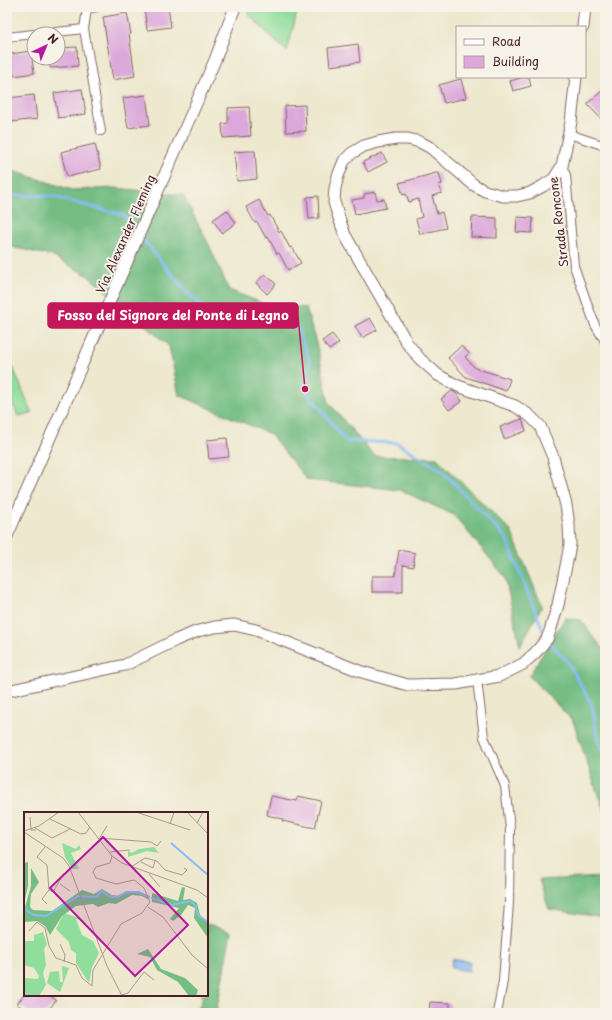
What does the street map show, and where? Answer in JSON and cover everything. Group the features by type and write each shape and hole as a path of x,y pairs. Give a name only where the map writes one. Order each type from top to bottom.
{"street":[{"path":"96,7 87,9 84,29 101,131"},
{"name":"Via Alexander Fleming","path":"7,536 215,60 235,7"},
{"path":"583,26 585,7"},
{"path":"66,31 84,29"},
{"path":"7,37 26,35"},
{"path":"7,690 125,665 198,631 234,625 256,630 362,672 408,685 456,684 499,676 523,664 536,652 547,639 550,631 558,605 570,544 570,525 566,505 553,456 540,426 529,415 514,406 458,386 438,375 420,359 407,343 345,236 334,202 335,188 344,161 352,153 364,146 396,139 408,139 420,142 431,148 474,185 485,192 503,196 517,196 530,193 554,178 562,166 569,134 576,78"},
{"path":"569,134 605,146"},
{"name":"Strada Roncone","path":"562,166 566,175 574,266 595,325 605,340"},
{"path":"477,680 484,737 505,786 510,828 509,903 503,981 497,1013"}],"green space":[{"path":"249,7 298,7 287,52 248,14"},
{"path":"7,169 72,190 115,188 183,195 209,245 229,290 267,305 306,308 319,354 329,403 374,456 437,458 511,531 542,606 520,646 505,577 454,515 400,490 307,480 270,434 179,395 169,346 87,275 52,256 7,246"},
{"path":"7,353 32,413 18,416 7,390"},
{"path":"565,618 581,620 605,652 605,812 573,721 529,676"},
{"path":"605,877 605,918 549,909 539,880"},
{"path":"208,924 231,932 216,1013 197,1013 203,997 202,996 208,996"}],"water":[{"path":"452,959 470,962 469,971 451,968"}],"building":[{"path":"168,7 171,27 147,30 144,8"},
{"path":"127,13 131,34 129,34 135,76 113,80 103,17"},
{"path":"358,44 360,62 330,66 328,48"},
{"path":"77,47 78,66 50,68 50,66 66,66 66,48"},
{"path":"26,52 26,66 33,66 34,73 14,76 10,54"},
{"path":"520,78 529,78 531,86 513,91 510,81"},
{"path":"461,79 466,98 444,103 439,85"},
{"path":"605,88 605,123 587,104"},
{"path":"82,89 86,114 58,118 54,93"},
{"path":"34,95 37,119 11,122 8,98"},
{"path":"146,95 150,125 128,128 123,98"},
{"path":"305,105 306,131 286,132 285,106"},
{"path":"249,107 251,136 223,138 222,124 228,123 228,108"},
{"path":"95,144 101,169 67,177 61,152"},
{"path":"255,151 257,179 237,181 234,152"},
{"path":"382,153 387,162 368,172 363,162"},
{"path":"439,173 442,184 439,185 442,193 432,196 437,214 442,212 446,228 420,234 416,219 422,217 418,199 409,202 406,194 403,195 399,183"},
{"path":"375,192 377,200 384,199 386,208 355,214 352,200 364,198 364,194"},
{"path":"318,196 319,218 309,219 307,197"},
{"path":"259,200 268,216 270,215 279,232 281,231 290,248 292,247 301,263 288,270 279,253 277,254 268,237 266,238 257,222 255,223 246,207"},
{"path":"227,210 236,223 222,233 213,220"},
{"path":"472,217 497,218 497,238 471,237"},
{"path":"517,217 533,218 532,233 516,232"},
{"path":"265,274 276,284 267,294 256,283"},
{"path":"370,318 377,330 362,338 355,326"},
{"path":"332,334 339,343 329,350 322,341"},
{"path":"461,346 469,353 465,357 475,368 510,379 506,391 466,377 448,358"},
{"path":"452,391 456,393 462,401 449,410 441,399"},
{"path":"522,419 526,431 504,439 500,427"},
{"path":"227,438 229,457 209,459 207,440"},
{"path":"399,550 415,553 413,567 403,565 403,592 372,592 372,576 395,576"},
{"path":"271,796 297,801 298,796 321,801 315,828 282,821 283,819 267,815"},
{"path":"24,995 50,996 56,1000 46,1013 29,1013 17,1004"},
{"path":"430,1002 450,1003 450,1013 429,1013"}],"waterway":[{"path":"7,195 51,196 123,215 137,232"},
{"path":"141,237 188,294 223,322 275,321 295,323 310,361 305,389 346,441 397,443 441,470 506,538 544,633"},
{"path":"551,644 569,664 592,705 598,741 605,753"}],"place":[{"name":"Fosso del Signore del Ponte di Legno","path":"305,389"}]}
